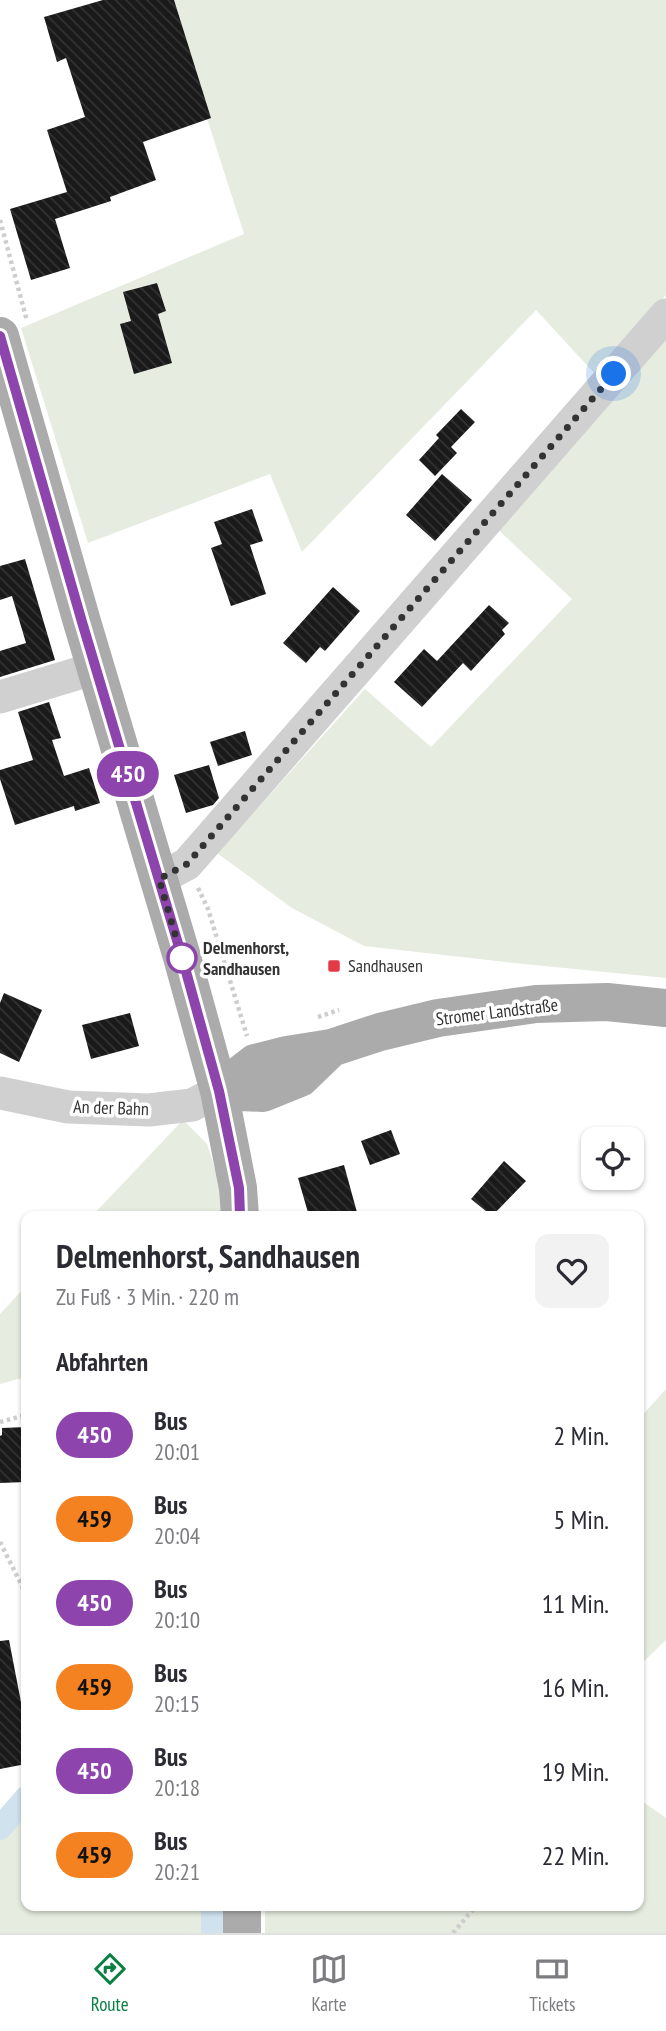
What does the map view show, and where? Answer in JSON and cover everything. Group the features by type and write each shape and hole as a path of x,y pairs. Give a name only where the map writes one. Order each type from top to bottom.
{"main road":[{"path":"0,336 219,1091 239,1188 240,1211"},
{"name":"Stromer Landstraße","path":"219,1091 255,1063 331,1048 380,1032 438,1018 524,1005 607,1002 666,1007"},
{"path":"242,1911 242,1933"}],"street":[{"path":"159,879 187,864 666,315"},
{"path":"0,696 96,668"},
{"name":"An der Bahn","path":"0,1093 68,1107 149,1110 192,1105 219,1091"}],"path":[{"path":"0,1422 21,1416"},
{"path":"0,1542 21,1584"},
{"path":"453,1933 473,1911"}],"shaded area":[{"path":"169,0 666,0 666,295 596,375 536,310 302,552 270,474 88,543 21,328 244,234"},
{"path":"666,321 666,978 364,946 292,908 217,853 365,689 431,747 572,599 491,523"},
{"path":"183,1120 207,1144 219,1180 222,1211 97,1211"},
{"path":"21,1291 21,1378 0,1384 0,1314"},
{"path":"666,1389 666,1640 644,1661 644,1413"},
{"path":"644,1803 666,1818 666,1933 265,1933 265,1911 644,1911"},
{"path":"21,1815 21,1911 219,1911 219,1933 0,1933 0,1839"}],"building":[{"path":"103,0 174,0 211,118 143,142 156,180 110,197 111,201 55,219 70,268 31,280 10,209 67,192 47,130 85,117 66,58 57,62 44,17"},
{"path":"157,283 166,311 158,314 172,363 134,374 120,324 131,321 123,292"},
{"path":"461,409 475,422 451,447 457,453 435,476 419,460 439,438 436,435"},
{"path":"442,474 472,500 435,541 406,515"},
{"path":"252,509 263,541 250,545 266,594 231,606 211,548 222,544 214,522"},
{"path":"25,559 55,660 0,677 0,651 26,643 12,596 0,600 0,566"},
{"path":"333,587 360,611 325,651 320,647 306,663 283,643"},
{"path":"489,605 509,623 502,630 505,634 471,671 463,663 422,707 394,682 424,649 437,661"},
{"path":"49,702 61,738 52,740 64,776 89,768 100,803 75,811 74,806 15,825 0,779 0,770 33,760 18,712"},
{"path":"245,731 252,755 218,766 210,742"},
{"path":"209,765 219,798 213,805 186,813 174,775"},
{"path":"4,993 42,1010 19,1062 0,1053 0,1003"},
{"path":"130,1013 139,1046 91,1059 82,1025"},
{"path":"391,1130 400,1154 370,1165 361,1141"},
{"path":"504,1161 526,1181 497,1211 486,1211 471,1199"},
{"path":"344,1165 357,1211 308,1211 298,1178"},
{"path":"21,1427 21,1482 0,1483 2,1428"},
{"path":"9,1640 21,1702 21,1765 0,1769 0,1641"}],"waterway":[{"path":"0,1828 21,1804"},
{"path":"213,1911 213,1933"}],"bus line":[{"name":"450","path":"0,336 219,1091 239,1188 240,1211"}],"place":[{"name":"Delmenhorst, Sandhausen","path":"182,958"},
{"name":"Sandhausen","path":"334,966"}],"route":[{"path":"182,958 159,879 187,864 614,374"}]}
